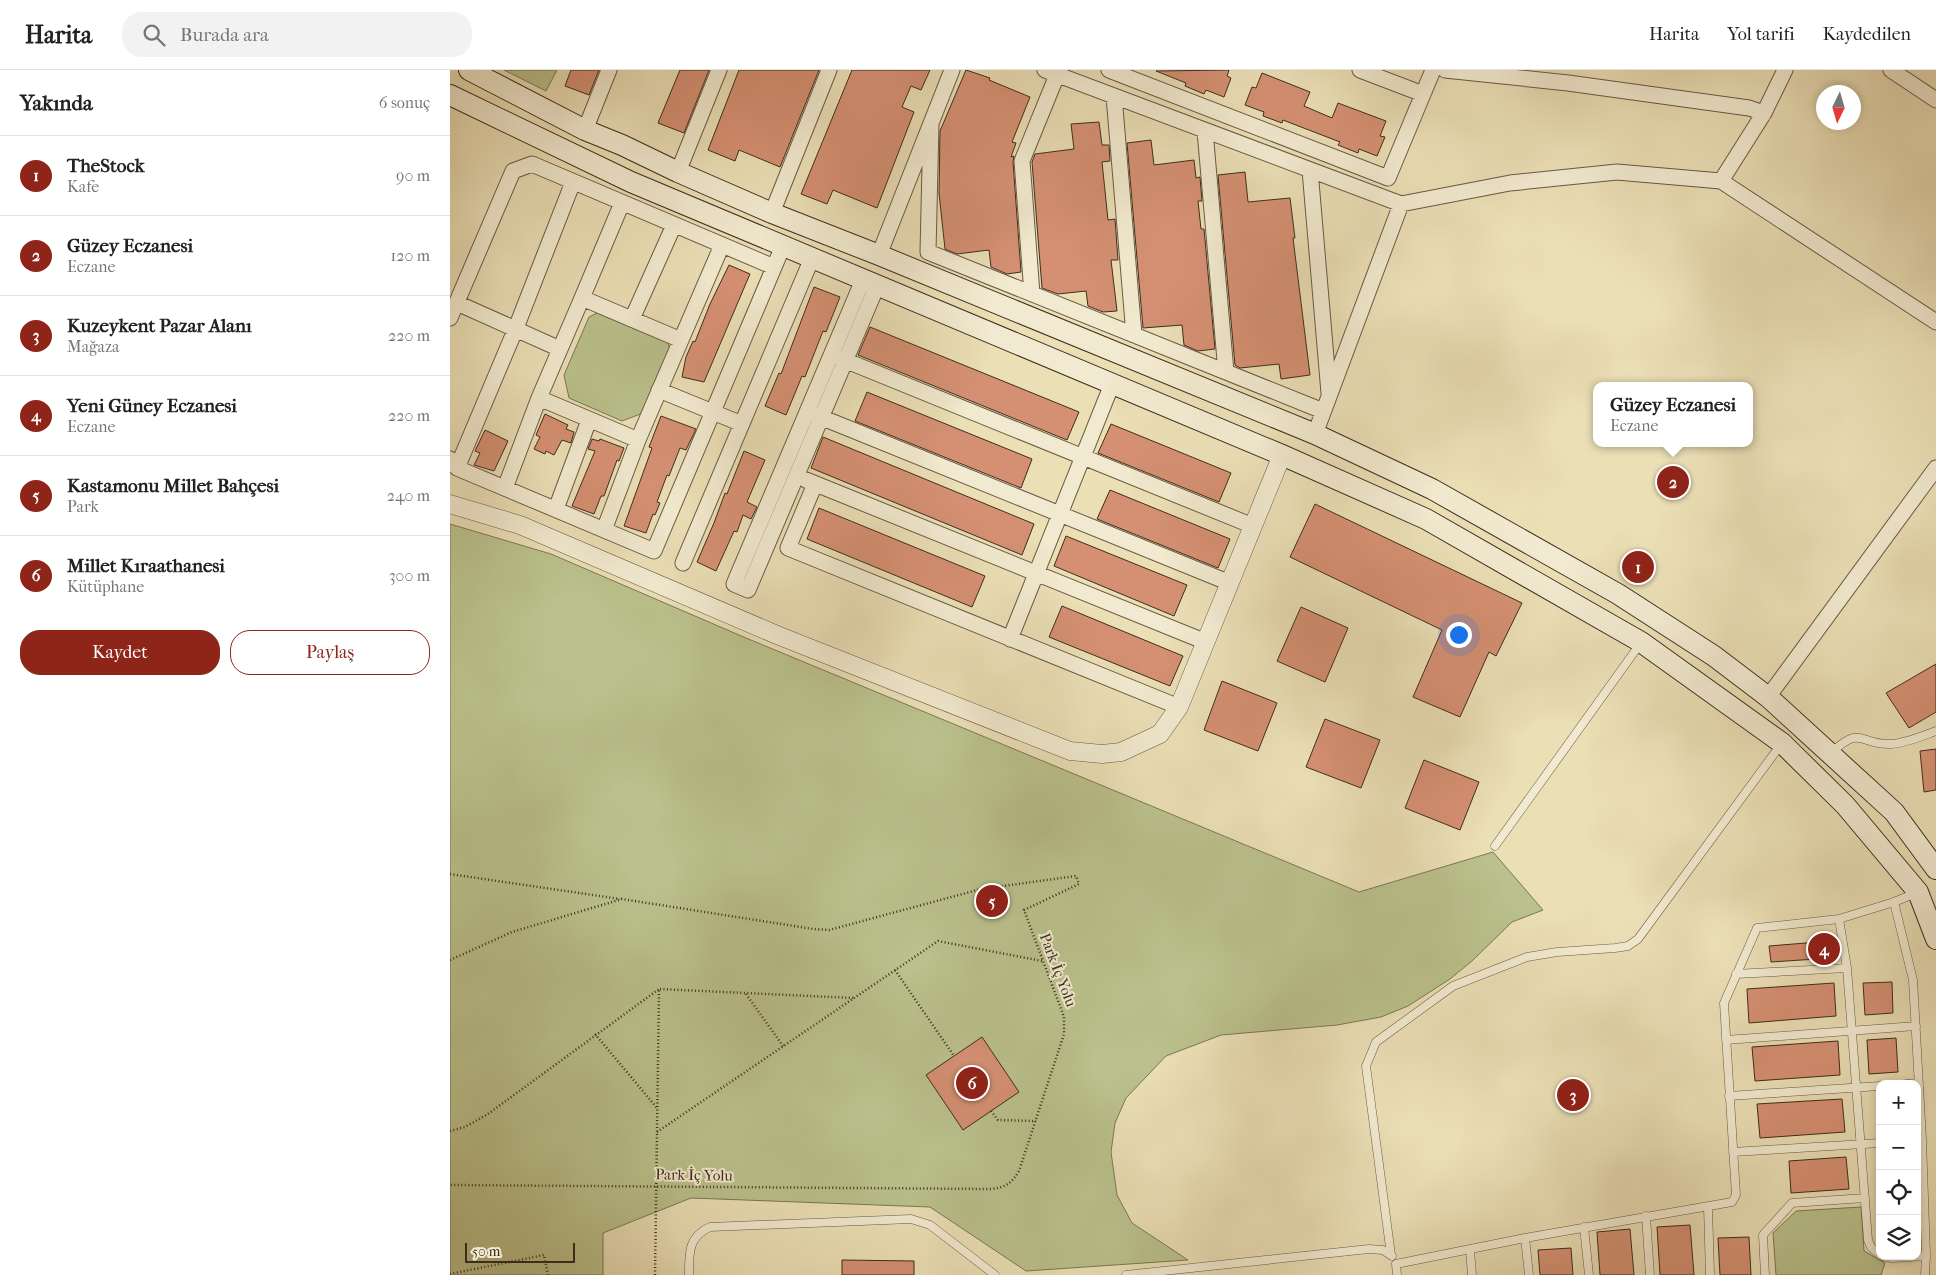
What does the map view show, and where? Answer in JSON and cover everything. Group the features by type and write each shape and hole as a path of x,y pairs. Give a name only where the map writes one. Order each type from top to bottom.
{"main road":[{"path":"469,70 584,130 622,145 772,213 880,255 1315,434 1432,489 1618,594 1714,656 1768,697 1894,812 1936,869"},
{"path":"450,95 631,182 1282,456 1426,519 1641,642 1782,743 1845,805 1918,892 1936,940"}],"street":[{"path":"584,130 609,70"},
{"path":"678,172 720,70"},
{"path":"772,213 829,70"},
{"path":"880,255 952,70"},
{"path":"1109,70 1388,178 1433,70"},
{"path":"1360,70 1423,94"},
{"path":"1444,70 1578,84 1749,108 1764,113"},
{"path":"1721,181 1764,113 1785,70"},
{"path":"1891,70 1936,100"},
{"path":"1032,294 1022,161 1051,72 1401,204 1510,183 1617,172 1721,181 1936,322"},
{"path":"1114,96 1134,335"},
{"path":"931,122 928,252 1323,411"},
{"path":"1205,130 1226,372"},
{"path":"450,318 513,170 532,164 774,267"},
{"path":"1310,170 1329,397"},
{"path":"573,182 516,328 453,464 654,551 784,246"},
{"path":"505,488 539,398 622,203"},
{"path":"1315,434 1401,204"},
{"path":"632,319 674,225"},
{"path":"604,530 638,440 722,245"},
{"path":"683,563 812,258"},
{"path":"870,283 845,360 748,590 734,584 831,354 870,283"},
{"path":"582,298 681,340"},
{"path":"457,303 560,349"},
{"path":"831,354 1253,526"},
{"path":"1010,639 1112,384"},
{"path":"659,390 742,424"},
{"path":"539,398 638,440"},
{"path":"807,411 1230,583"},
{"path":"556,509 589,420"},
{"path":"450,504 520,525 777,635 1070,751 1102,754 1120,752 1160,734 1179,707 1282,456"},
{"path":"1768,697 1936,468"},
{"path":"782,470 1206,642"},
{"path":"815,484 788,548 1179,707"}],"lane":[{"path":"1495,846 1641,642"},
{"path":"1831,753 1844,741 1852,737 1891,744 1936,731"},
{"path":"1397,1275 1396,1264 1391,1255 1366,1066 1376,1042 1453,986 1527,957 1557,952 1628,946 1638,939 1782,743"},
{"path":"1396,1264 1584,1227 1730,1204 1735,1198 1724,1003 1757,928 1839,918 1894,902 1918,892"},
{"path":"1894,902 1912,980 1919,1080"},
{"path":"1839,918 1852,1030 1869,1244 1876,1252"},
{"path":"1736,974 1846,968"},
{"path":"1726,1040 1916,1026"},
{"path":"1729,1096 1876,1086"},
{"path":"1733,1152 1876,1143"},
{"path":"1921,1160 1926,1256 1925,1275"},
{"path":"1765,1275 1763,1234 1792,1203 1865,1198"},
{"path":"1708,1207 1710,1275"},
{"path":"1646,1216 1650,1275"},
{"path":"689,1275 691,1249 694,1239 698,1234 710,1227 911,1219 930,1225 995,1275"},
{"path":"1584,1227 1589,1275"},
{"path":"1525,1238 1528,1275"},
{"path":"1126,1275 1369,1249 1380,1249 1391,1255"},
{"path":"1470,1250 1472,1275"},
{"path":"1921,1256 1926,1256"}],"path":[{"path":"450,874 622,899"},
{"name":"Park İç Yolu","path":"450,960 512,932 622,899 829,930 981,888 1076,876 1079,884 1024,910 1064,1017 1064,1034 1019,1171 1012,1182 1001,1188 450,1185"},
{"path":"657,1132 938,940 1043,961"},
{"path":"895,970 954,1056"},
{"path":"450,1131 465,1127 488,1114 658,989 853,998"},
{"path":"656,1275 658,989"},
{"path":"745,993 783,1046"},
{"path":"595,1034 657,1108"},
{"path":"991,1111 998,1120 1036,1121"},
{"path":"450,1274 544,1255 548,1275"}],"green space":[{"path":"504,70 557,70 546,91"},
{"path":"597,313 668,343 670,350 643,413 622,421 569,398 564,375 589,317"},
{"path":"450,524 551,554 746,638 1359,892 1493,852 1543,910 1512,922 1472,961 1450,979 1408,1006 1381,1017 1337,1025 1221,1035 1166,1056 1126,1098 1115,1123 1111,1152 1117,1195 1132,1223 1188,1260 1026,1271 930,1207 691,1198 603,1233 603,1275 450,1275"},
{"path":"1861,1207 1864,1251 1876,1258 1876,1260 1885,1263 1881,1275 1776,1275 1773,1233 1796,1211"}],"building":[{"path":"571,70 599,70 589,95 565,86"},
{"path":"680,70 709,70 684,133 658,123"},
{"path":"739,70 819,70 780,167 739,150 735,161 708,150"},
{"path":"852,70 930,70 921,90 911,86 902,107 914,112 877,208 833,190 827,204 801,194"},
{"path":"966,70 990,78 989,80 1030,97 1012,142 1016,143 1011,157 1014,156 1021,272 1007,274 991,267 989,250 957,254 945,249 939,193 940,131"},
{"path":"1229,70 1227,76 1231,78 1224,97 1206,90 1204,94 1185,86 1186,83 1156,71"},
{"path":"1262,73 1310,92 1304,106 1332,118 1338,103 1386,121 1380,136 1385,137 1377,156 1359,149 1358,153 1338,145 1340,142 1283,120 1282,123 1263,116 1264,112 1245,105 1252,87 1256,88"},
{"path":"1099,122 1102,145 1109,145 1110,161 1102,162 1108,220 1115,219 1118,260 1111,260 1117,311 1103,312 1088,306 1086,291 1058,294 1042,288 1032,162 1035,154 1074,149 1071,124"},
{"path":"1151,140 1154,165 1194,160 1196,178 1200,177 1202,201 1198,201 1201,229 1204,229 1215,349 1198,351 1184,345 1182,325 1143,328 1127,143"},
{"path":"1245,172 1248,202 1290,198 1295,238 1293,238 1310,375 1281,379 1279,364 1240,368 1235,365 1218,175"},
{"path":"729,265 750,274 704,382 682,377 686,357 693,341 695,342 710,304"},
{"path":"814,287 840,297 826,332 823,331 805,377 802,376 786,415 765,406 779,373 781,374"},
{"path":"870,327 1079,412 1067,440 858,355"},
{"path":"867,392 1032,459 1021,488 855,421"},
{"path":"545,414 568,425 566,429 574,432 571,443 562,440 554,455 546,451 545,454 534,449 540,437 536,435"},
{"path":"661,416 696,429 686,450 680,448 669,476 667,475 657,502 660,503 655,515 653,514 646,533 624,526 652,448 649,447"},
{"path":"1111,424 1231,473 1219,502 1098,453"},
{"path":"485,430 508,441 494,471 474,465 480,453 475,451"},
{"path":"823,437 1034,524 1022,555 811,468"},
{"path":"592,439 599,441 600,439 624,448 619,461 617,460 604,496 601,496 594,514 572,506 595,451 588,449"},
{"path":"744,451 765,460 747,502 757,507 751,519 743,515 737,532 734,531 716,571 697,562"},
{"path":"1110,490 1230,539 1218,568 1097,519"},
{"path":"1315,504 1522,603 1496,656 1489,652 1460,717 1413,697 1442,630 1290,557"},
{"path":"819,508 985,576 972,607 807,539"},
{"path":"1066,536 1187,585 1174,616 1054,566"},
{"path":"1062,606 1183,656 1170,686 1049,637"},
{"path":"1301,607 1348,628 1325,682 1277,661"},
{"path":"1936,664 1936,712 1909,728 1886,693"},
{"path":"1222,681 1277,703 1258,751 1204,730"},
{"path":"1325,719 1380,740 1361,788 1306,767"},
{"path":"1936,749 1936,790 1924,792 1920,751"},
{"path":"1424,760 1479,782 1460,830 1405,808"},
{"path":"1831,941 1832,958 1771,962 1769,946"},
{"path":"1892,982 1893,1013 1865,1015 1863,983"},
{"path":"1834,983 1836,1016 1749,1023 1747,989"},
{"path":"982,1037 1019,1092 963,1130 926,1075"},
{"path":"1896,1038 1898,1072 1869,1074 1867,1040"},
{"path":"1838,1041 1840,1075 1755,1081 1752,1047"},
{"path":"1842,1099 1845,1132 1760,1138 1757,1104"},
{"path":"1846,1157 1849,1189 1791,1193 1789,1161"},
{"path":"1690,1225 1694,1275 1660,1275 1657,1227"},
{"path":"1630,1229 1634,1275 1600,1275 1597,1232"},
{"path":"1749,1237 1751,1275 1720,1275 1718,1238"},
{"path":"1571,1248 1573,1275 1540,1275 1538,1250"},
{"path":"842,1260 914,1261 914,1275 842,1275"}],"place":[{"name":"Güzey Eczanesi","path":"1673,482"},
{"name":"TheStock","path":"1638,567"},
{"name":"Kastamonu Millet Bahçesi","path":"992,901"},
{"name":"Yeni Güney Eczanesi","path":"1824,949"},
{"name":"Millet Kıraathanesi","path":"972,1083"},
{"name":"Kuzeykent Pazar Alanı","path":"1573,1095"}]}
